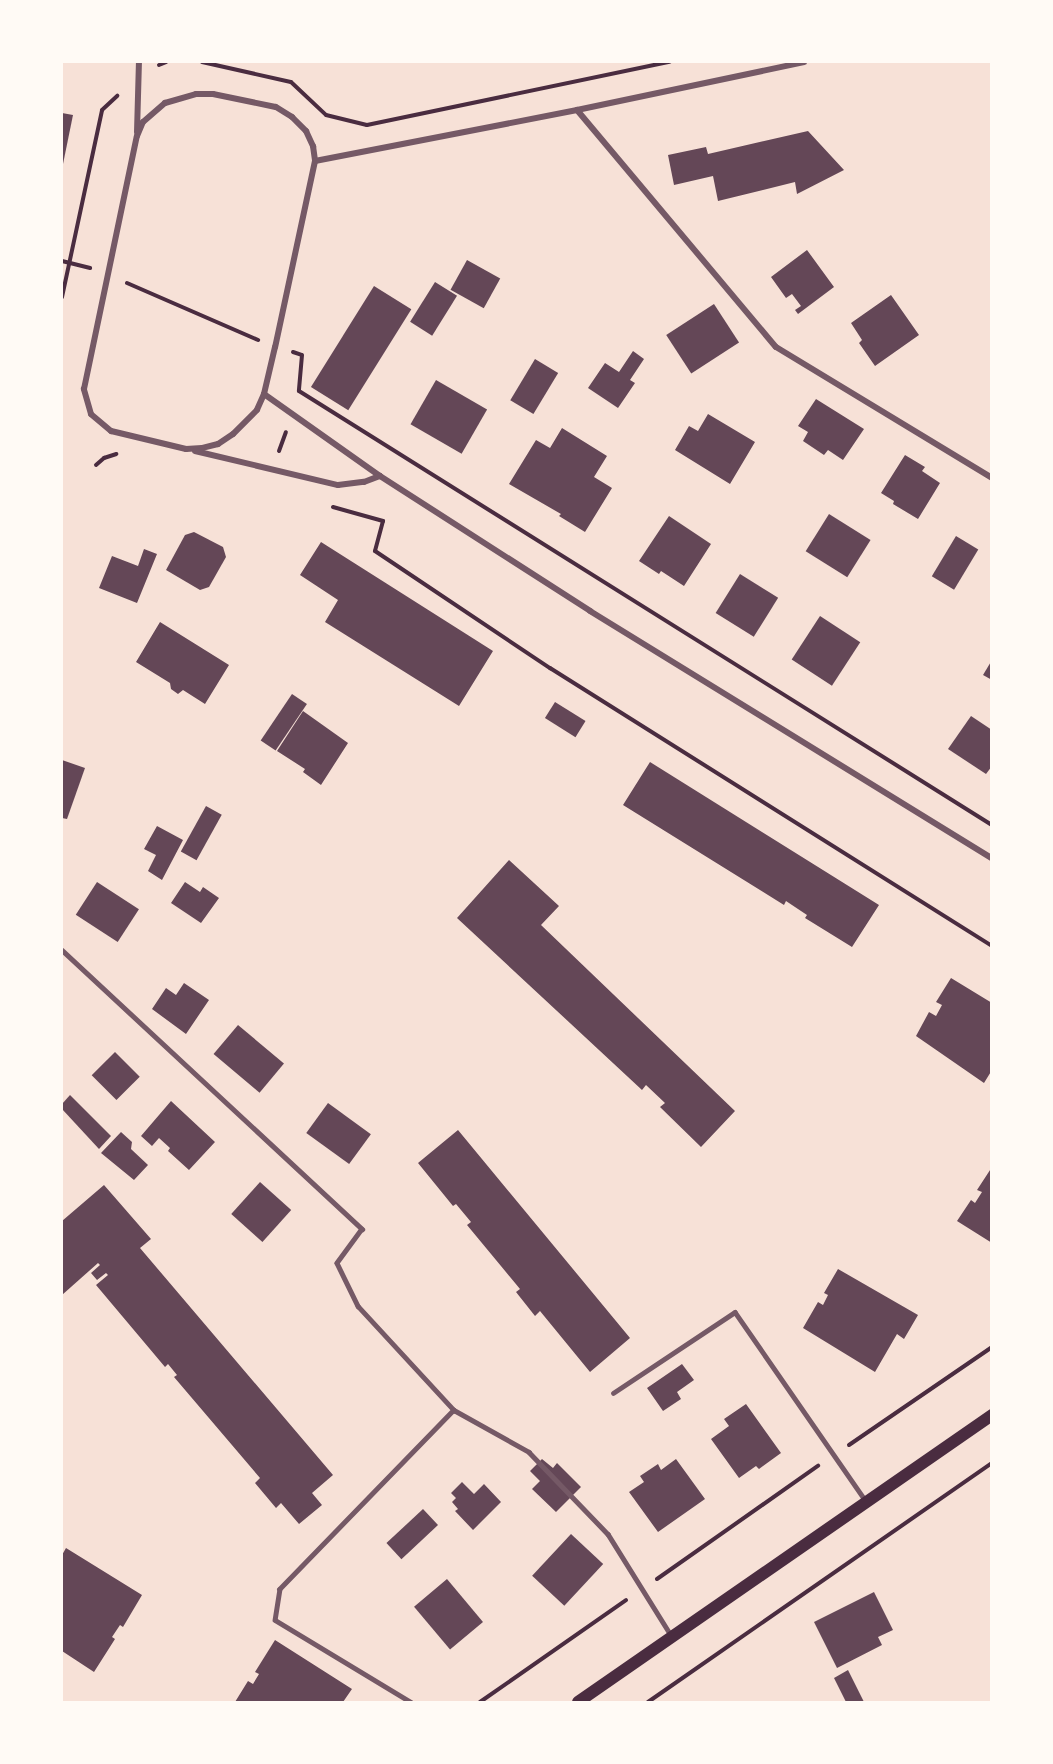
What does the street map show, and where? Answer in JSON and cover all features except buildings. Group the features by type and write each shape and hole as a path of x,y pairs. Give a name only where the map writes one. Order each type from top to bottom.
{"main road":[{"path":"578,1702 992,1416"}],"street":[{"path":"139,62 137,136 84,377 84,389 91,414 100,424 117,433 338,485 364,482 380,476"},
{"path":"315,162 804,62"},
{"path":"137,136 143,122 165,103 180,96 213,94 268,105 292,117 306,131 313,146 315,162 264,394 252,416 233,434 218,444 186,449"},
{"path":"577,110 776,347 992,478"},
{"path":"264,394 380,476 590,611 992,858"}],"lane":[{"path":"62,950 362,1229 337,1263 358,1306 454,1410 529,1452 608,1534 672,1637"},
{"path":"613,1393 735,1312 832,1456 867,1502"},
{"path":"411,1702 275,1620 279,1589 454,1410"}],"path":[{"path":"202,62 291,82 326,115 367,124 669,62"},
{"path":"62,297 102,110"},
{"path":"62,261 107,273 159,299 275,347 302,355 298,391 611,584 992,825"},
{"path":"278,455 287,430"},
{"path":"96,465 104,458 119,453"},
{"path":"326,505 383,521 375,551 550,668 992,945"},
{"path":"483,1702 832,1456 992,1347"},
{"path":"648,1702 992,1463"}]}
